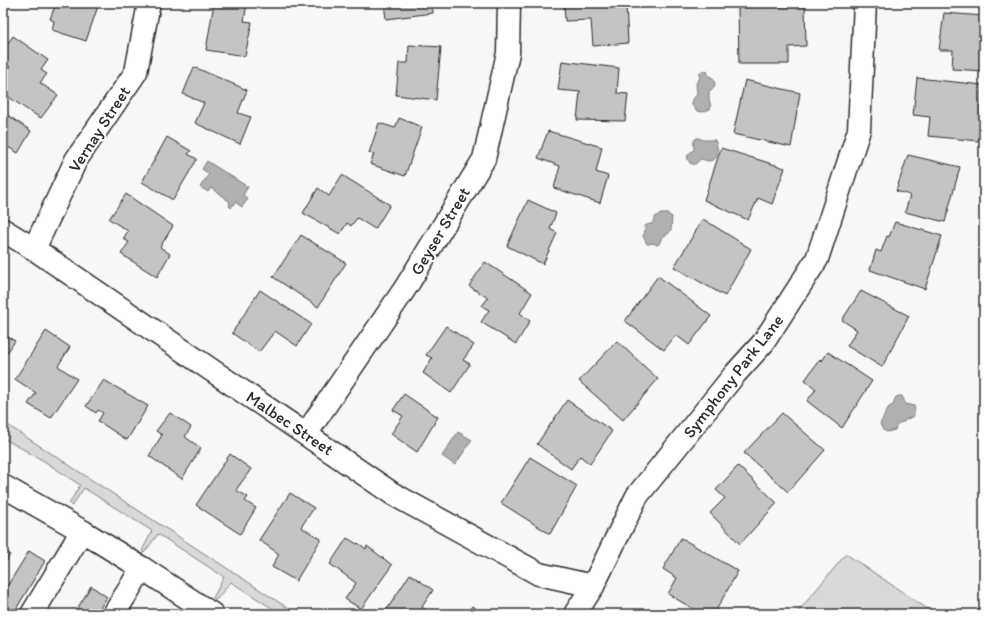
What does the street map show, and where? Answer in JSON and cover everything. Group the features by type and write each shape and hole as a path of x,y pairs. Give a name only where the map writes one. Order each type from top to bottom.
{"street":[{"name":"Vernay Street","path":"34,250 76,160 136,72 149,3"},
{"name":"Geyser Street","path":"306,434 406,288 484,160 508,53 509,3"},
{"name":"Symphony Park Lane","path":"575,614 592,586 638,496 735,374 763,343 817,259 859,130 865,3"},
{"name":"Malbec Street","path":"3,230 393,494 539,574 592,586"},
{"path":"3,486 82,531 212,614"},
{"path":"32,614 82,531"},
{"path":"114,614 142,568"}],"shaded area":[{"path":"702,71 707,71 709,76 713,78 715,84 714,88 709,91 711,107 703,112 697,111 692,105 692,101 697,94 696,83 700,78 699,73"},
{"path":"697,138 703,140 715,140 718,153 713,160 709,161 700,159 695,164 690,163 688,155 694,150 694,142"},
{"path":"207,161 248,187 243,195 248,199 242,207 235,202 231,208 229,206 230,202 211,188 208,192 200,187 209,174 202,169"},
{"path":"668,214 672,217 671,230 668,234 662,237 659,244 647,244 643,236 645,226 653,223 656,216"},
{"path":"902,396 905,404 914,406 914,416 905,420 904,422 899,423 895,430 887,432 883,430 880,424 888,408 894,404 896,397"},
{"path":"3,422 297,614 281,614 231,582 216,600 213,598 224,577 158,534 144,553 142,551 152,531 84,488 72,506 69,504 80,485 44,461 3,438"},
{"path":"458,432 472,440 455,465 442,456"},
{"path":"846,554 935,614 796,614"}],"building":[{"path":"56,3 99,3 86,41 52,30 54,21 50,19"},
{"path":"214,3 247,3 244,21 252,22 245,56 206,50"},
{"path":"384,3 432,3 433,13 386,19"},
{"path":"564,3 626,3 628,43 593,46 591,20 565,21"},
{"path":"805,6 806,46 789,47 789,64 739,64 738,7"},
{"path":"944,13 984,16 984,71 952,69 953,50 939,50"},
{"path":"13,36 48,60 41,70 47,74 40,83 58,95 41,118 3,93 3,78 10,67 3,62 3,50"},
{"path":"409,45 441,47 436,100 396,95 399,63 408,63"},
{"path":"562,61 619,68 617,93 628,94 625,121 577,120 580,92 558,90"},
{"path":"194,67 247,90 238,113 251,117 240,144 195,123 204,103 183,94"},
{"path":"917,78 983,85 979,141 928,136 930,117 913,115"},
{"path":"745,80 800,93 791,147 733,134"},
{"path":"3,112 31,131 18,153 3,144"},
{"path":"399,118 422,127 405,176 370,164 374,154 369,153 379,123 395,128"},
{"path":"548,131 602,147 596,172 608,176 600,203 554,188 560,166 538,158"},
{"path":"167,137 191,151 188,154 197,159 173,200 142,182"},
{"path":"721,148 785,168 772,204 758,198 748,220 704,200"},
{"path":"908,155 960,167 945,222 905,212 910,195 896,191"},
{"path":"342,175 390,205 375,229 357,218 351,226 347,223 340,234 303,213 318,188 329,196"},
{"path":"126,194 173,226 160,247 170,254 157,277 121,254 129,242 123,239 128,231 109,219"},
{"path":"528,200 556,213 550,229 557,233 543,264 507,246"},
{"path":"703,219 751,249 725,296 674,267"},
{"path":"895,222 942,236 925,289 870,270 876,250 881,252 887,236 889,237"},
{"path":"301,235 346,263 318,307 273,277"},
{"path":"485,262 532,293 520,313 530,321 516,344 481,322 489,310 482,306 488,298 469,286"},
{"path":"658,276 711,316 689,345 676,335 664,350 625,321"},
{"path":"260,290 311,324 297,346 275,331 259,352 232,333"},
{"path":"861,291 909,316 882,367 847,346 857,330 842,320"},
{"path":"3,301 8,304 3,313"},
{"path":"446,326 474,345 463,360 470,364 451,393 423,373 432,358 426,355"},
{"path":"46,331 70,347 58,366 77,379 51,418 28,404 36,393 15,379"},
{"path":"3,334 15,341 3,359"},
{"path":"617,341 658,379 623,420 579,381"},
{"path":"828,352 872,381 842,428 807,401 816,389 805,380 820,359 822,361"},
{"path":"104,380 148,406 127,440 98,421 103,413 98,410 96,413 86,406"},
{"path":"404,394 438,417 417,452 391,434 403,416 393,410"},
{"path":"567,400 612,431 590,464 580,456 571,469 537,444"},
{"path":"170,413 191,427 185,437 201,448 182,479 149,456 162,435 156,431"},
{"path":"782,413 825,450 788,492 744,453"},
{"path":"230,454 251,469 236,490 248,497 245,501 256,508 240,534 196,505"},
{"path":"530,457 577,486 550,534 501,503"},
{"path":"738,466 777,503 740,544 710,513 725,498 716,490"},
{"path":"290,493 314,508 301,527 321,539 296,581 272,567 279,554 259,540"},
{"path":"3,534 7,536 3,543"},
{"path":"347,538 366,549 367,546 392,565 361,609 345,599 356,583 330,564"},
{"path":"681,538 738,571 714,614 702,614 668,594 677,578 663,569"},
{"path":"3,550 10,554 3,568"},
{"path":"29,551 45,561 13,614 3,614 3,593"},
{"path":"410,574 433,590 422,607 432,614 384,614"},
{"path":"91,586 107,597 96,614 74,614"},
{"path":"472,606 484,614 466,614"}]}
